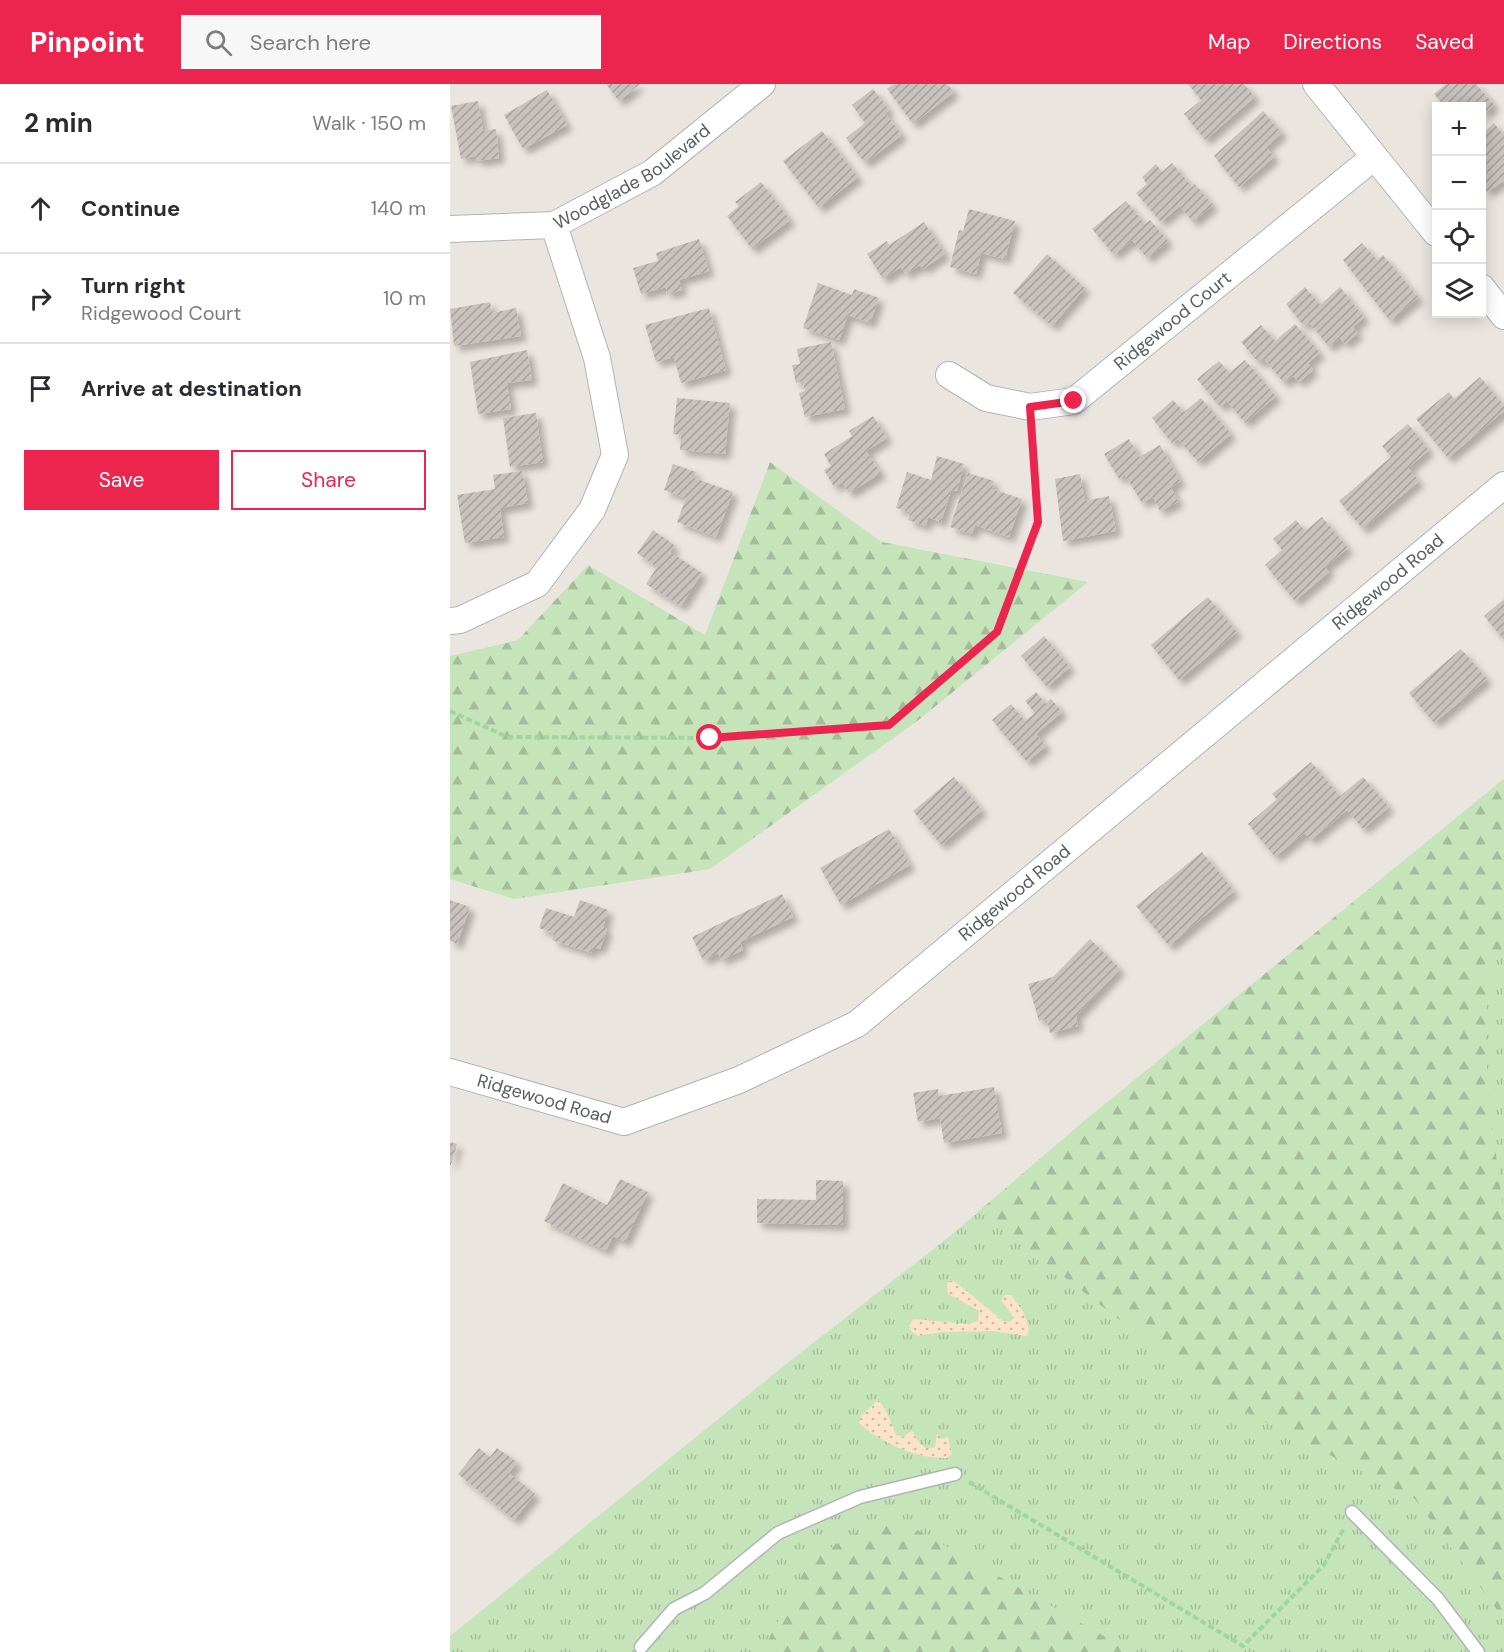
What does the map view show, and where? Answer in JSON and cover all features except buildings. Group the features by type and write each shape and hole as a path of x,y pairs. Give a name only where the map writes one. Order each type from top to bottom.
{"street":[{"path":"1316,84 1432,227"},
{"name":"Woodglade Boulevard","path":"450,229 554,225 652,173 755,86"},
{"name":"Ridgewood Court","path":"949,375 986,398 1030,407 1074,401 1374,157"},
{"path":"450,621 460,620 537,584 592,510 615,455 597,358 554,225"},
{"path":"1486,293 1504,316"},
{"name":"Ridgewood Road","path":"450,1072 624,1122 739,1080 857,1024 1504,485"}],"lane":[{"path":"641,1647 675,1609 705,1593 778,1533 860,1497 955,1474"},
{"path":"1352,1512 1438,1599 1478,1652"}],"path":[{"path":"450,711 507,737 710,738 889,725 997,632 1038,522 1030,407"},
{"path":"955,1474 1243,1646 1324,1565 1352,1512"}],"green space":[{"path":"770,462 882,542 1088,582 916,722 710,869 514,899 450,879 450,656 518,640 588,565 705,635"},
{"path":"1504,779 1504,1652 450,1652 450,1636 790,1361 950,1236 1083,1122"},
{"path":"1504,779 1504,944 1487,981 1486,1047 1488,1092 1504,1217 1504,1619 1415,1499 1223,1400 979,1211 1083,1122"},
{"path":"889,1514 1132,1652 778,1652 765,1646 811,1559"}],"sand":[{"path":"953,1280 1003,1321 1009,1322 1014,1318 1001,1300 1005,1295 1011,1295 1027,1320 1027,1336 992,1331 942,1332 918,1336 911,1331 909,1324 914,1319 969,1324 978,1321 979,1311 948,1294 947,1283"},
{"path":"878,1400 885,1408 896,1435 904,1437 911,1430 921,1444 927,1448 935,1447 937,1434 942,1439 948,1437 952,1454 947,1458 936,1458 912,1453 868,1430 859,1423 861,1416"}],"route":[{"path":"710,738 889,725 997,632 1038,522 1030,407 1074,401"}]}
